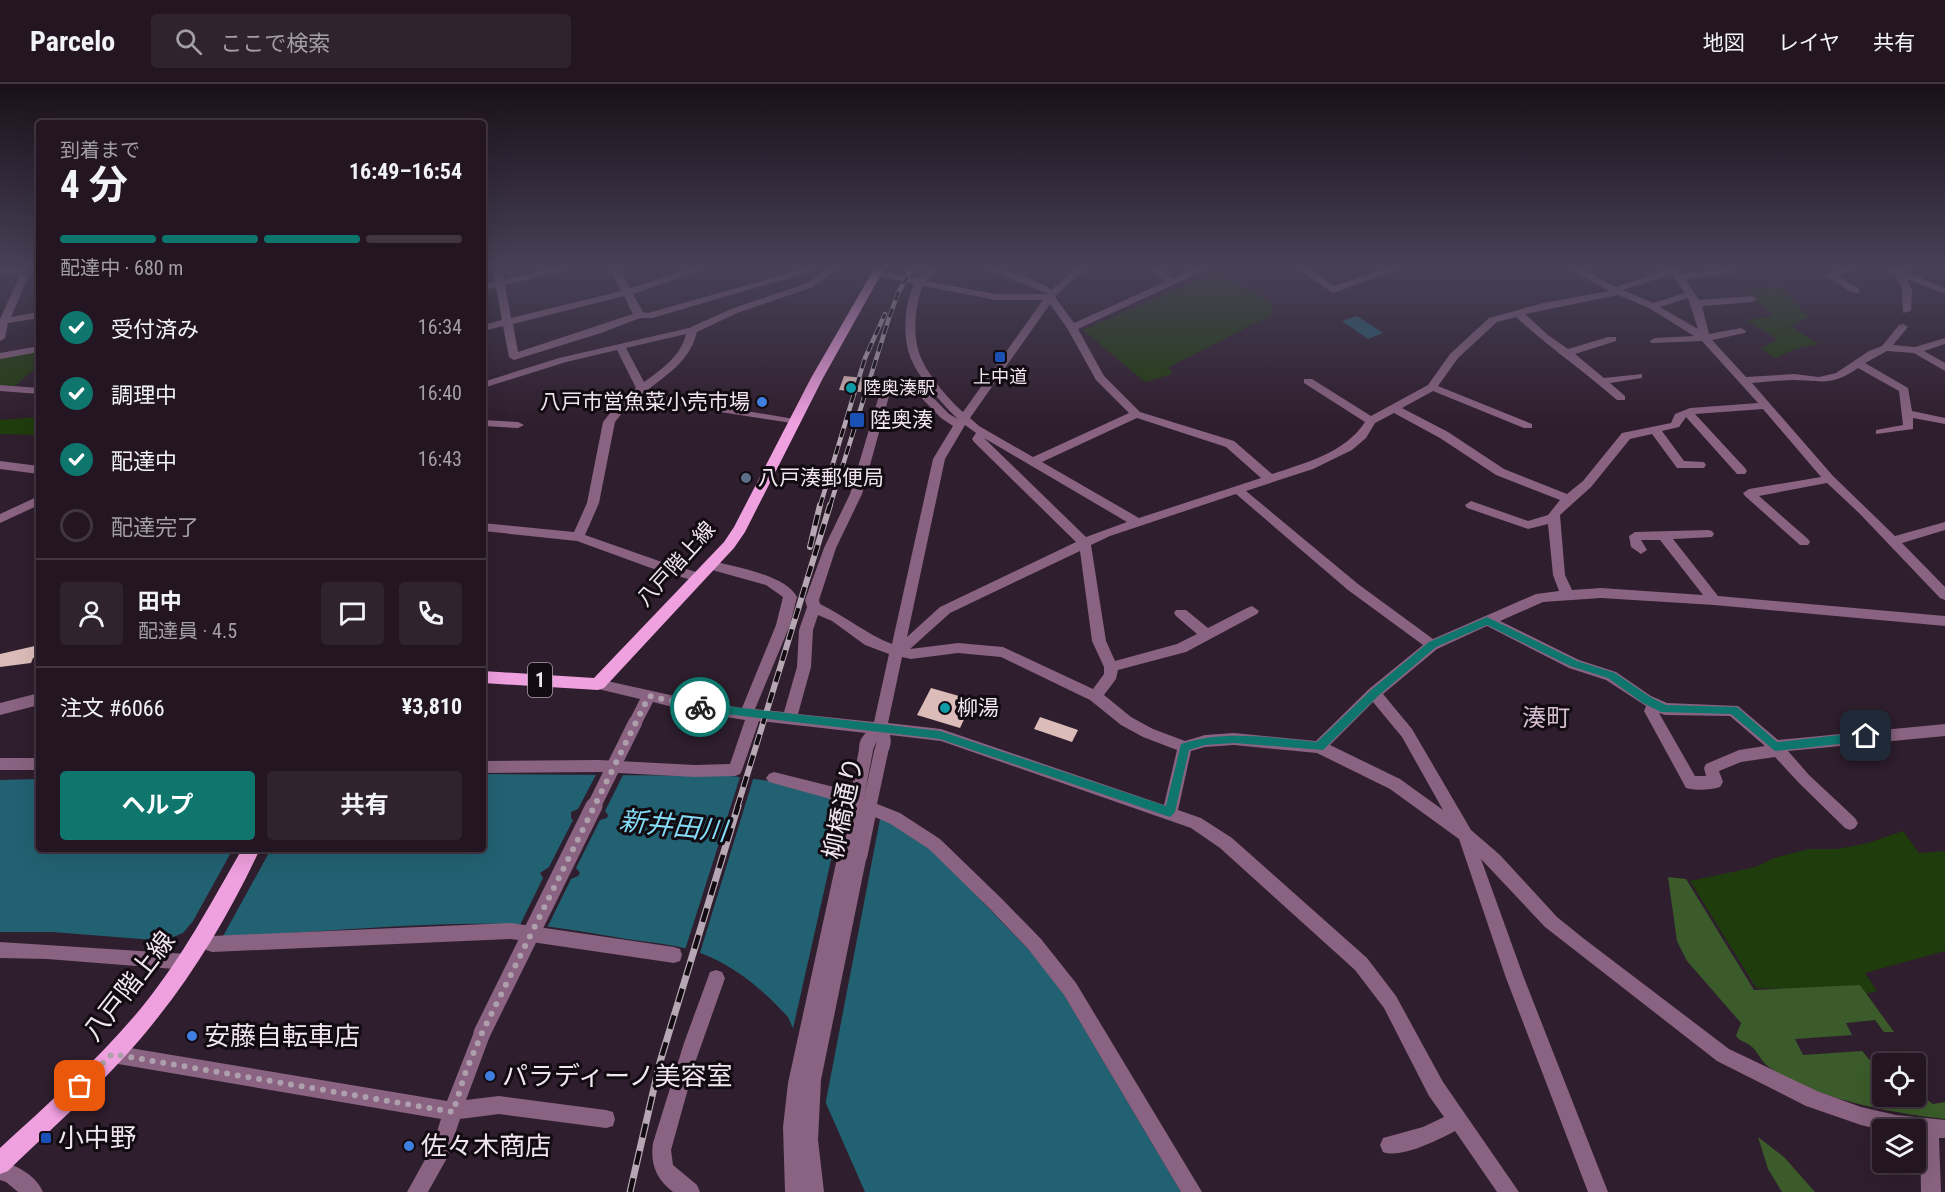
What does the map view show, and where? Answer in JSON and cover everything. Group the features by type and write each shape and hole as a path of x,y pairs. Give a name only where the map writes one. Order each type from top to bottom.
{"main road":[{"name":"八戸階上線","path":"598,684 709,566 740,529 794,422 851,321"},
{"name":"1","path":"486,677 598,684"},
{"name":"八戸階上線","path":"0,1163 112,1054 166,992 187,962 206,942 250,852"}],"street":[{"path":"486,327 505,321"},
{"path":"507,321 514,357 624,321"},
{"path":"486,384 563,360 692,330 713,321"},
{"path":"911,321 913,349 917,362 962,422"},
{"name":"柳橋通り","path":"795,1192 792,1127 797,1083 874,751 884,741 880,727 939,459 1030,321"},
{"path":"1067,321 1100,378 1136,414 1230,444 1270,479"},
{"path":"1072,328 1088,321"},
{"path":"896,651 915,638 945,610 1085,544 1137,522 1238,490 1335,455 1362,435 1371,421 1432,387 1454,356 1492,321"},
{"path":"1526,321 1621,398"},
{"path":"1676,321 1705,338 1794,436 1828,479 1945,595"},
{"path":"1700,321 1705,338"},
{"path":"0,338 2,322"},
{"path":"1886,348 1903,327"},
{"path":"578,537 593,503 609,422 614,413 681,356 692,339 692,330"},
{"path":"1655,341 1705,338 1741,331"},
{"path":"1566,353 1612,339"},
{"path":"1742,381 1794,377 1819,380 1839,376 1873,353 1886,348 1916,350 1945,341"},
{"path":"620,346 642,389 668,401 794,422"},
{"path":"0,356 36,350"},
{"path":"1916,350 1945,368"},
{"path":"1859,364 1904,390 1909,427 1880,432"},
{"path":"1602,381 1638,376"},
{"path":"911,381 945,416 982,432 1137,522"},
{"path":"1308,381 1371,421"},
{"path":"1432,387 1528,426"},
{"path":"0,388 36,391"},
{"path":"790,718 804,667 806,630 814,607 812,600 830,548 856,494 886,389"},
{"path":"1567,594 1558,575 1554,514 1587,483 1626,436 1675,425 1679,416 1687,412 1765,406"},
{"path":"1393,408 1444,435 1500,472 1568,499"},
{"path":"1687,412 1741,471"},
{"path":"1907,412 1945,421"},
{"path":"1033,461 1136,414"},
{"path":"486,423 518,425"},
{"path":"1655,430 1681,465 1700,465"},
{"path":"982,432 978,439 1085,544 1099,641 1111,667 1111,675 1095,696"},
{"path":"0,465 36,470"},
{"path":"1804,542 1749,493 1828,479"},
{"path":"1238,490 1353,587 1432,645"},
{"path":"0,519 36,501"},
{"path":"1471,505 1528,525 1554,519"},
{"path":"1892,541 1945,526"},
{"path":"486,527 578,537 655,565 698,577"},
{"path":"1641,550 1635,544 1635,536 1708,534"},
{"path":"1664,536 1714,600"},
{"path":"486,766 599,766 695,771 735,770 750,715 783,625 790,597 788,593 770,582 709,566"},
{"path":"1319,747 1374,693 1432,645 1541,597 1601,593 1714,600 1945,621"},
{"path":"814,607 837,618 870,641 896,651 911,654 957,648 1004,652 1095,696 1126,721 1148,733 1185,747 1205,741 1234,739 1319,747 1395,784 1465,835 1494,860 1551,922 1568,937 1723,1055 1813,1100 1896,1124 1937,1128 1931,1192"},
{"path":"1111,667 1181,648 1252,611"},
{"path":"1181,613 1208,635"},
{"path":"1487,620 1574,664 1611,676 1655,705 1665,709 1733,710 1776,748 1850,824"},
{"path":"598,684 688,705 750,715 940,735 1170,812 1196,823 1226,843 1361,964 1390,1002 1436,1089 1509,1192"},
{"path":"1374,693 1407,733 1465,835 1515,978 1598,1192"},
{"path":"417,1192 440,1151 466,1071 482,1033 649,696"},
{"path":"0,709 36,700"},
{"path":"1655,705 1651,711 1691,783 1715,782 1711,768 1739,756 1776,748 1945,730"},
{"path":"1170,812 1185,747"},
{"name":"柳橋通り","path":"814,1192 808,1140 812,1080 874,751"},
{"path":"0,764 36,764"},
{"path":"774,778 841,795 886,815 929,840 996,904 1057,971 1070,989 1192,1192"},
{"path":"206,942 511,932 674,955"},
{"path":"0,950 33,950 160,962 187,962"},
{"path":"690,1192 677,1184 666,1172 661,1156 664,1136 695,1031 716,978"},
{"path":"112,1054 453,1112 499,1105 606,1119"},
{"path":"1390,1145 1426,1136 1457,1120"},
{"path":"0,1170 12,1174 33,1192"}],"green space":[{"path":"1104,321 1261,321 1169,367 1172,374 1145,382 1083,330"},
{"path":"1748,321 1801,321 1790,326 1819,344 1795,349 1775,358 1761,349 1777,339"},
{"path":"36,352 36,368 15,386 0,385 0,358"},
{"path":"36,417 36,435 0,434 0,420"},
{"path":"1903,831 1919,853 1945,851 1945,951 1865,973 1877,991 1861,995 1802,989 1756,988 1690,881 1756,867 1774,858 1809,849 1837,849 1868,843"},
{"path":"1668,877 1686,879 1754,990 1860,985 1894,1032 1884,1032 1875,1020 1846,1023 1852,1035 1795,1039 1803,1055 1862,1051 1872,1063 1872,1107 1808,1088 1766,1065 1749,1044 1736,1036 1741,1023 1687,961 1677,941"},
{"path":"1926,1099 1933,1104 1945,1102 1945,1119 1901,1113 1872,1107 1926,1107"},
{"path":"1758,1137 1784,1157 1815,1192 1782,1192 1768,1169"}],"water":[{"path":"1342,321 1364,321 1383,333 1368,339"},
{"name":"新井田川","path":"486,774 731,776 803,787 902,827 925,842 1051,973 1181,1192 865,1192 788,1017 761,991 732,969 700,953 677,947 567,929 512,924 385,927 171,938 167,941 52,932 0,932 0,780 36,779 36,852 486,852"}],"pier":[{"path":"598,771 625,771 605,811 607,818 600,820 576,868 580,873 571,879 546,930 519,927 543,878 540,873 549,867 573,820 571,812 578,809"},
{"path":"741,774 754,776 699,956 684,953"},
{"path":"845,798 881,814 825,1106 792,1033"},
{"path":"231,852 269,852 222,938 171,938 183,933 193,921"}],"building":[{"path":"844,376 865,378 861,392 839,390"},
{"path":"36,646 36,658 33,658 31,663 0,667 0,654"},
{"name":"柳湯","path":"931,688 973,700 960,728 917,715"},
{"path":"1040,717 1078,730 1072,742 1034,729"}],"railway":[{"path":"820,506 865,358 882,321"},
{"path":"830,506 888,321"},
{"path":"810,547 820,505"},
{"path":"737,808 830,505"},
{"path":"630,1192 660,1062 738,806"}],"way so far":[{"path":"80,1086 112,1054 453,1112 466,1071 482,1033 649,696 700,707"}],"place":[{"name":"上中道","path":"1000,357"},
{"name":"陸奥湊駅","path":"851,388"},
{"name":"八戸市営魚菜小売市場","path":"762,402"},
{"name":"陸奥湊","path":"857,420"},
{"name":"八戸湊郵便局","path":"746,478"},
{"name":"柳湯","path":"945,708"},
{"name":"安藤自転車店","path":"192,1036"},
{"name":"パラディーノ美容室","path":"490,1076"},
{"name":"小中野","path":"46,1138"},
{"name":"佐々木商店","path":"409,1146"}],"district":[{"name":"湊町","path":"1546,718"}],"route":[{"path":"700,707 940,735 1170,812 1185,747 1205,741 1234,739 1319,747 1374,693 1432,645 1487,620 1530,644 1574,664 1587,666 1611,676 1646,700 1665,709 1709,712 1733,710 1775,746 1866,736"}]}
